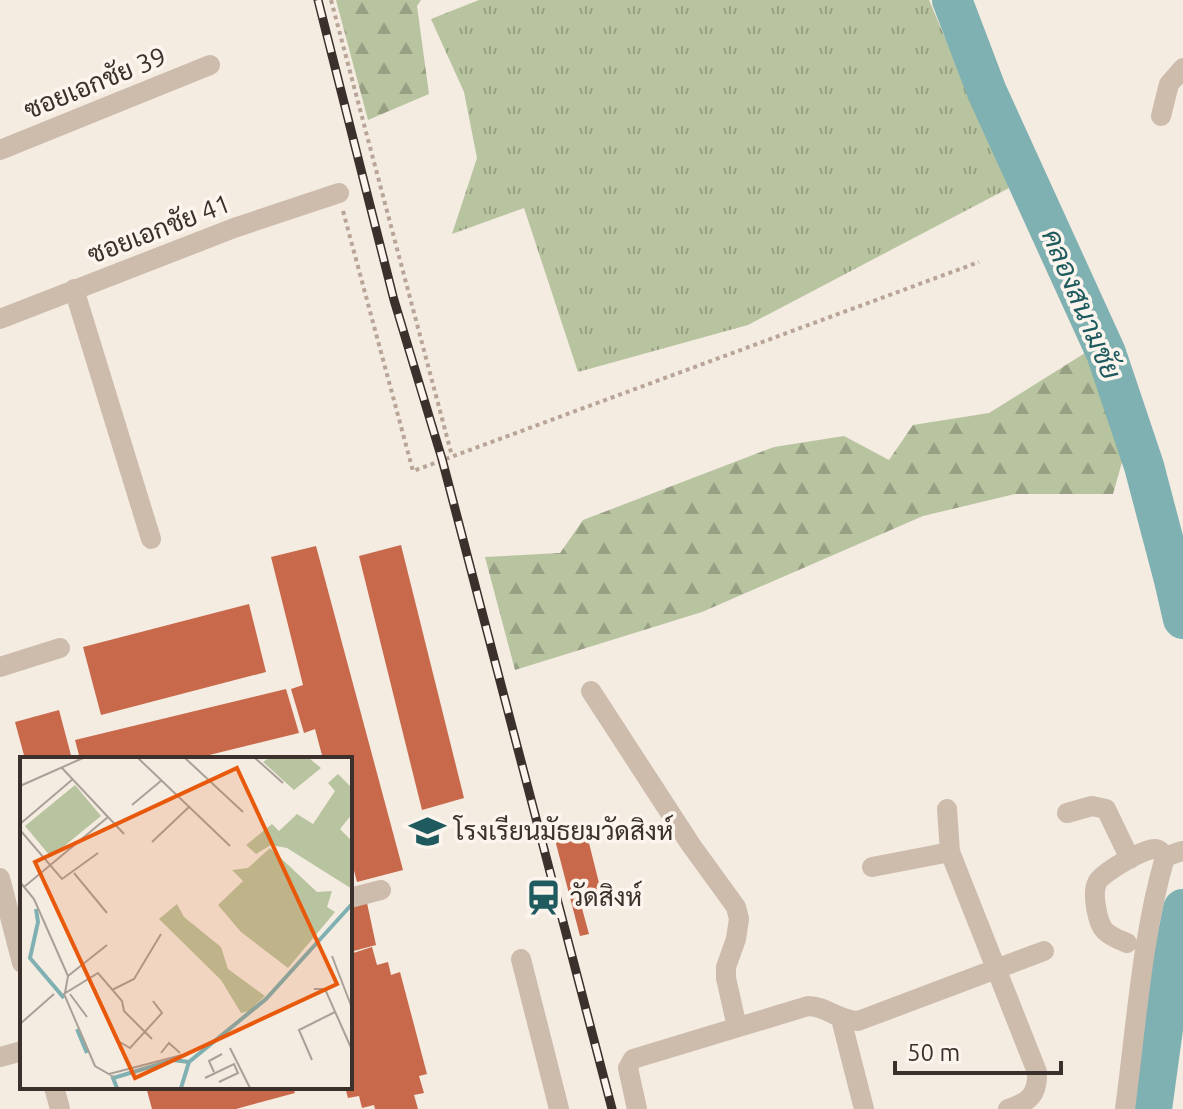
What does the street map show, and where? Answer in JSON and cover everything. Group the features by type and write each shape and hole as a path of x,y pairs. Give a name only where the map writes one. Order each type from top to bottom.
{"street":[{"name":"ซอยเอกชัย 39","path":"0,150 210,65"},
{"path":"1161,116 1169,84 1183,68"},
{"name":"ซอยเอกชัย 41","path":"0,319 234,228 339,193"},
{"path":"74,289 151,539"},
{"path":"0,667 60,648"},
{"path":"591,691 691,845 736,907 738,929 726,967 726,978 737,1027"},
{"path":"1067,813 1092,806 1106,809 1130,859"},
{"path":"947,809 950,852 1037,1072 1037,1086 1029,1099 1008,1109"},
{"path":"1125,1109 1149,929 1174,854 1156,849 1146,851 1102,876 1096,883 1097,912 1102,927 1108,934 1127,943"},
{"path":"872,867 950,852"},
{"path":"0,878 20,955"},
{"path":"352,897 381,890"},
{"path":"637,1109 628,1068 633,1059 812,1005 841,1019 858,1021 1044,951"},
{"path":"521,959 559,1109"},
{"path":"841,1019 864,1109"},
{"path":"0,1057 20,1052"},
{"path":"55,1089 60,1109"}],"path":[{"path":"331,0 452,456"},
{"path":"339,193 413,471 979,262"}],"green space":[{"path":"336,0 421,0 417,6 429,94 368,120"},
{"path":"479,0 929,0 1009,188 748,325 578,372 524,208 452,234 477,158 464,92 431,19"},
{"path":"1085,353 1124,455 1113,494 1015,494 923,516 702,612 515,670 485,557 560,553 583,520 774,447 844,436 889,460 913,425 989,413"}],"building":[{"path":"401,545 464,798 422,810 359,556"},
{"path":"316,546 403,870 357,882 352,863 352,757 322,757 315,729 304,733 291,689 303,685 271,557"},
{"path":"249,604 266,672 101,715 83,647"},
{"path":"286,689 299,733 201,757 79,757 75,740"},
{"path":"59,710 71,757 24,757 15,722"},
{"path":"584,823 602,895 580,901 589,934 580,936 553,832"},
{"path":"367,903 376,945 352,951 352,907"},
{"path":"372,947 377,965 388,962 391,975 400,972 427,1074 419,1076 424,1093 414,1095 418,1109 375,1109 374,1105 362,1108 359,1096 348,1098 346,1089 352,1089 352,953"},
{"path":"147,1089 294,1089 295,1093 236,1109 152,1109"}],"waterway":[{"name":"คลองสนามชัย","path":"952,0 987,92 1106,353 1144,466 1183,619"},
{"path":"1152,1109 1172,963 1183,909"}],"railway":[{"path":"318,0 394,300 442,459 612,1109"}],"place":[{"name":"โรงเรียนมัธยมวัดสิงห์","path":"428,831"},
{"name":"วัดสิงห์","path":"544,897"}]}
